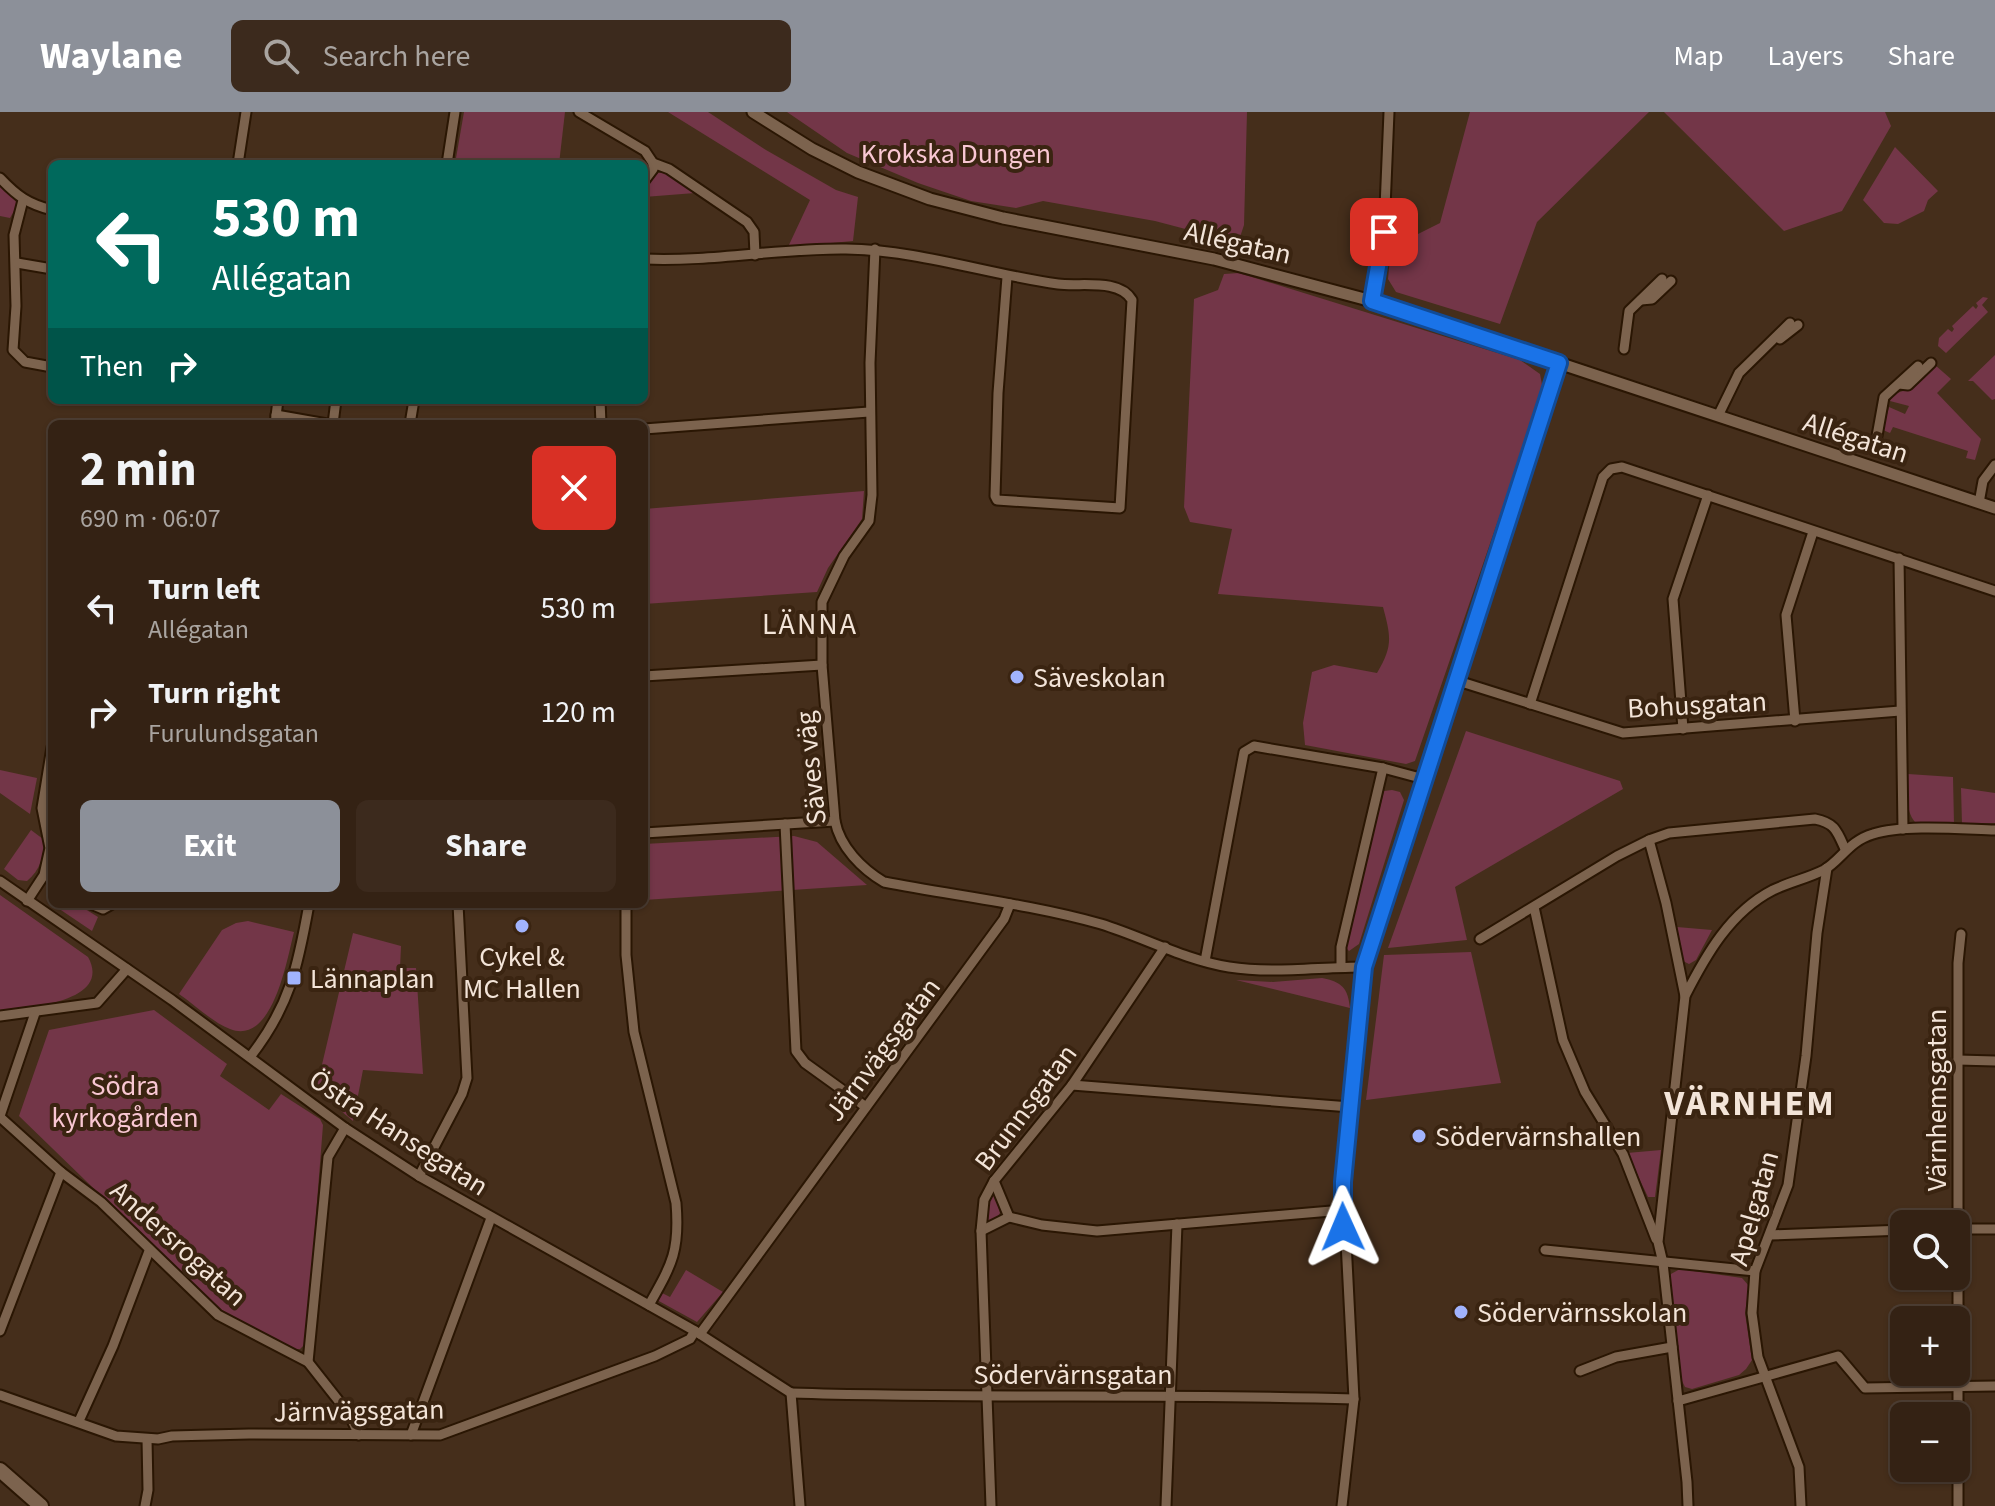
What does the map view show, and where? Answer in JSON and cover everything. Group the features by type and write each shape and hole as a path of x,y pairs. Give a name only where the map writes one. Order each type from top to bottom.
{"main road":[{"path":"0,1470 42,1505"}],"street":[{"path":"239,160 246,112"},
{"path":"448,160 455,112"},
{"path":"579,112 645,151 653,163 648,176"},
{"name":"Allégatan","path":"753,112 812,149 858,172 930,199 1003,218 1214,259 1372,301 1995,508"},
{"path":"1372,301 1384,232 1389,112"},
{"path":"653,163 669,169 747,222 754,232 755,255"},
{"path":"0,178 23,200 48,209"},
{"path":"23,200 14,235 17,263 13,350 25,362 48,366"},
{"path":"648,259 818,249 875,249 1007,277 1119,287 1132,300 1120,508 997,500 995,496 998,393 1007,277"},
{"name":"Säves väg","path":"875,249 869,412 872,495 869,521 844,556 822,602 822,665 835,821 840,837 853,857 884,882 1010,904 1102,925 1205,961 1259,970 1364,967"},
{"path":"17,263 48,268"},
{"path":"1624,349 1629,311 1666,280"},
{"path":"1718,416 1739,373 1769,343 1794,324"},
{"path":"1342,1506 1354,1399 1343,1210 1364,967 1559,363"},
{"name":"Allégatan","path":"1899,384 1908,385 1931,363"},
{"name":"Allégatan","path":"1877,436 1884,397 1918,366"},
{"path":"648,429 869,412"},
{"path":"1979,503 1983,481 1995,465"},
{"path":"1530,704 1603,477 1611,469 1622,467 1995,591"},
{"path":"1683,729 1673,599 1708,495"},
{"path":"1795,721 1786,615 1813,532"},
{"path":"1899,558 1903,829"},
{"path":"648,676 822,665"},
{"name":"Bohusgatan","path":"1455,680 1623,733 1900,711"},
{"path":"1205,961 1244,752 1248,747 1383,768 1424,779"},
{"path":"1341,967 1341,947 1383,768"},
{"path":"48,789 42,817 48,834"},
{"path":"1480,939 1649,840 1669,833 1815,819 1828,821 1845,849"},
{"path":"648,833 835,821"},
{"path":"785,824 796,1051 805,1063 866,1107"},
{"path":"1685,996 1702,962 1744,908 1772,891 1827,868 1845,849 1872,834 1903,829 1995,830"},
{"path":"1649,840 1685,996 1658,1242"},
{"name":"Apelgatan","path":"1801,1506 1799,1467 1758,1357 1752,1313 1755,1271 1788,1185 1827,868"},
{"path":"27,901 48,878"},
{"name":"Östra Hansegatan","path":"0,881 250,1057 345,1128 419,1176 698,1333 791,1393"},
{"name":"Järnvägsgatan","path":"0,1395 116,1436 147,1439 249,1434 411,1435 452,1432 666,1352 698,1333 1004,919 1010,904"},
{"path":"1534,907 1563,1040 1585,1092 1623,1154 1658,1242 1663,1263 1688,1506"},
{"path":"250,1057 284,1004 294,978 308,908"},
{"path":"419,1176 462,1094 467,1078 458,908"},
{"path":"626,908 626,955 634,1032 678,1222 674,1258 649,1305"},
{"name":"Värnhemsgatan","path":"1957,1210 1958,963 1961,934"},
{"name":"Brunnsgatan","path":"991,1506 981,1231 984,1200 994,1181 1072,1085 1165,947"},
{"path":"0,1016 97,1003 127,969"},
{"path":"0,1116 35,1013"},
{"path":"1958,1060 1995,1061"},
{"path":"1072,1085 1350,1107"},
{"name":"Andersrogatan","path":"0,1116 61,1172 101,1202 218,1315 308,1362 349,1414 359,1435"},
{"path":"308,1362 328,1157 345,1128"},
{"path":"0,1331 61,1172"},
{"path":"994,1181 1009,1217"},
{"path":"981,1231 1009,1217 1042,1225 1097,1231 1343,1210"},
{"path":"411,1435 491,1218"},
{"path":"1166,1506 1177,1224"},
{"path":"1970,1229 1995,1229"},
{"path":"1770,1235 1890,1231"},
{"path":"1545,1250 1755,1271"},
{"path":"79,1421 113,1346 149,1251"},
{"path":"1580,1371 1616,1357 1672,1347"},
{"path":"1678,1401 1838,1356 1865,1388 1958,1386"},
{"name":"Värnhemsgatan","path":"1958,1386 1958,1506"},
{"path":"1970,1386 1995,1386"},
{"path":"791,1393 800,1506"},
{"name":"Södervärnsgatan","path":"791,1393 1354,1399"},
{"path":"145,1506 148,1490 147,1439"}],"green space":[{"path":"464,112 565,112 559,160 456,160"},
{"path":"668,112 708,112 836,190 858,197 853,241 788,247 810,200"},
{"name":"Krokska Dungen","path":"787,112 1247,112 1244,225 1240,237 1231,241 1155,221 1043,201 1016,208 971,201 847,153"},
{"path":"1470,112 1649,112 1537,222 1500,324 1396,292 1388,279 1392,235 1414,236 1440,223"},
{"path":"1664,112 1885,112 1891,126 1842,211 1784,231"},
{"path":"1895,147 1938,191 1928,200 1924,211 1898,224 1884,223 1863,200"},
{"path":"658,173 668,173 695,193 648,197 648,184"},
{"path":"0,184 18,204 10,218 0,216"},
{"path":"1239,273 1520,360 1540,374 1543,390 1415,761 1406,764 1305,745 1303,723 1312,672 1334,665 1377,673 1386,656 1389,641 1383,607 1218,594 1232,529 1190,522 1184,507 1194,299 1218,290 1224,274"},
{"path":"1983,297 1988,298 1982,305 1988,312 1946,353 1938,346 1939,338 1948,329 1952,332 1952,326 1973,306 1976,309 1976,303"},
{"path":"1995,355 1995,399 1992,400 1973,381 1968,381"},
{"path":"1935,365 1951,379 1937,393 1981,439 1975,460 1966,458 1968,451 1893,427 1890,433 1883,430 1889,407 1905,414 1909,406 1890,401 1894,394 1912,388"},
{"path":"864,491 862,519 828,568 817,592 648,604 648,509"},
{"path":"1466,731 1620,781 1623,789 1455,887 1467,940 1388,948"},
{"path":"0,770 37,778 30,814 0,793"},
{"path":"1908,774 1953,777 1954,824 1918,825 1909,808"},
{"path":"1961,788 1995,793 1995,823 1962,824"},
{"path":"1384,791 1400,792 1404,800 1359,944 1349,951 1345,947"},
{"path":"31,830 43,839 42,857 32,877 27,881 18,880 4,869"},
{"path":"794,836 817,842 867,885 648,900 648,844"},
{"path":"0,895 88,957 93,972 89,984 79,993 47,1004 0,1010"},
{"path":"58,908 83,908 98,917 92,931"},
{"path":"248,921 294,932 276,997 257,1025 245,1031 223,1026 179,994 222,930"},
{"path":"1677,927 1712,930 1696,960 1689,964 1683,961"},
{"path":"353,933 401,946 400,968 416,968 423,1074 363,1070 353,1121 316,1090"},
{"path":"1471,952 1501,1083 1366,1100 1384,955"},
{"path":"1322,978 1343,987 1350,1008 1236,980 1273,982"},
{"name":"Södra kyrkogården","path":"154,1010 227,1064 220,1076 269,1110 281,1094 320,1119 323,1125 306,1343 300,1349 293,1349 220,1311 19,1116 49,1030"},
{"path":"1661,1150 1655,1197 1648,1197 1627,1153"},
{"path":"992,1192 995,1193 1000,1213 986,1224 988,1201"},
{"path":"1680,1269 1742,1278 1749,1286 1745,1313 1752,1360 1739,1375 1692,1389 1685,1387 1681,1379 1670,1280 1671,1274"},
{"path":"686,1270 723,1292 697,1322 657,1300 662,1293 670,1297"}],"place":[{"name":"Säveskolan","path":"1017,677"},
{"name":"Cykel & MC Hallen","path":"522,926"},
{"name":"Lännaplan","path":"294,978"},
{"name":"Södervärnshallen","path":"1419,1136"},
{"name":"Södervärnsskolan","path":"1461,1312"}],"district":[{"name":"LÄNNA","path":"810,624"},
{"name":"VÄRNHEM","path":"1750,1102"}],"route":[{"path":"1343,1227 1343,1182 1364,967 1559,363 1372,301 1384,232"}]}
